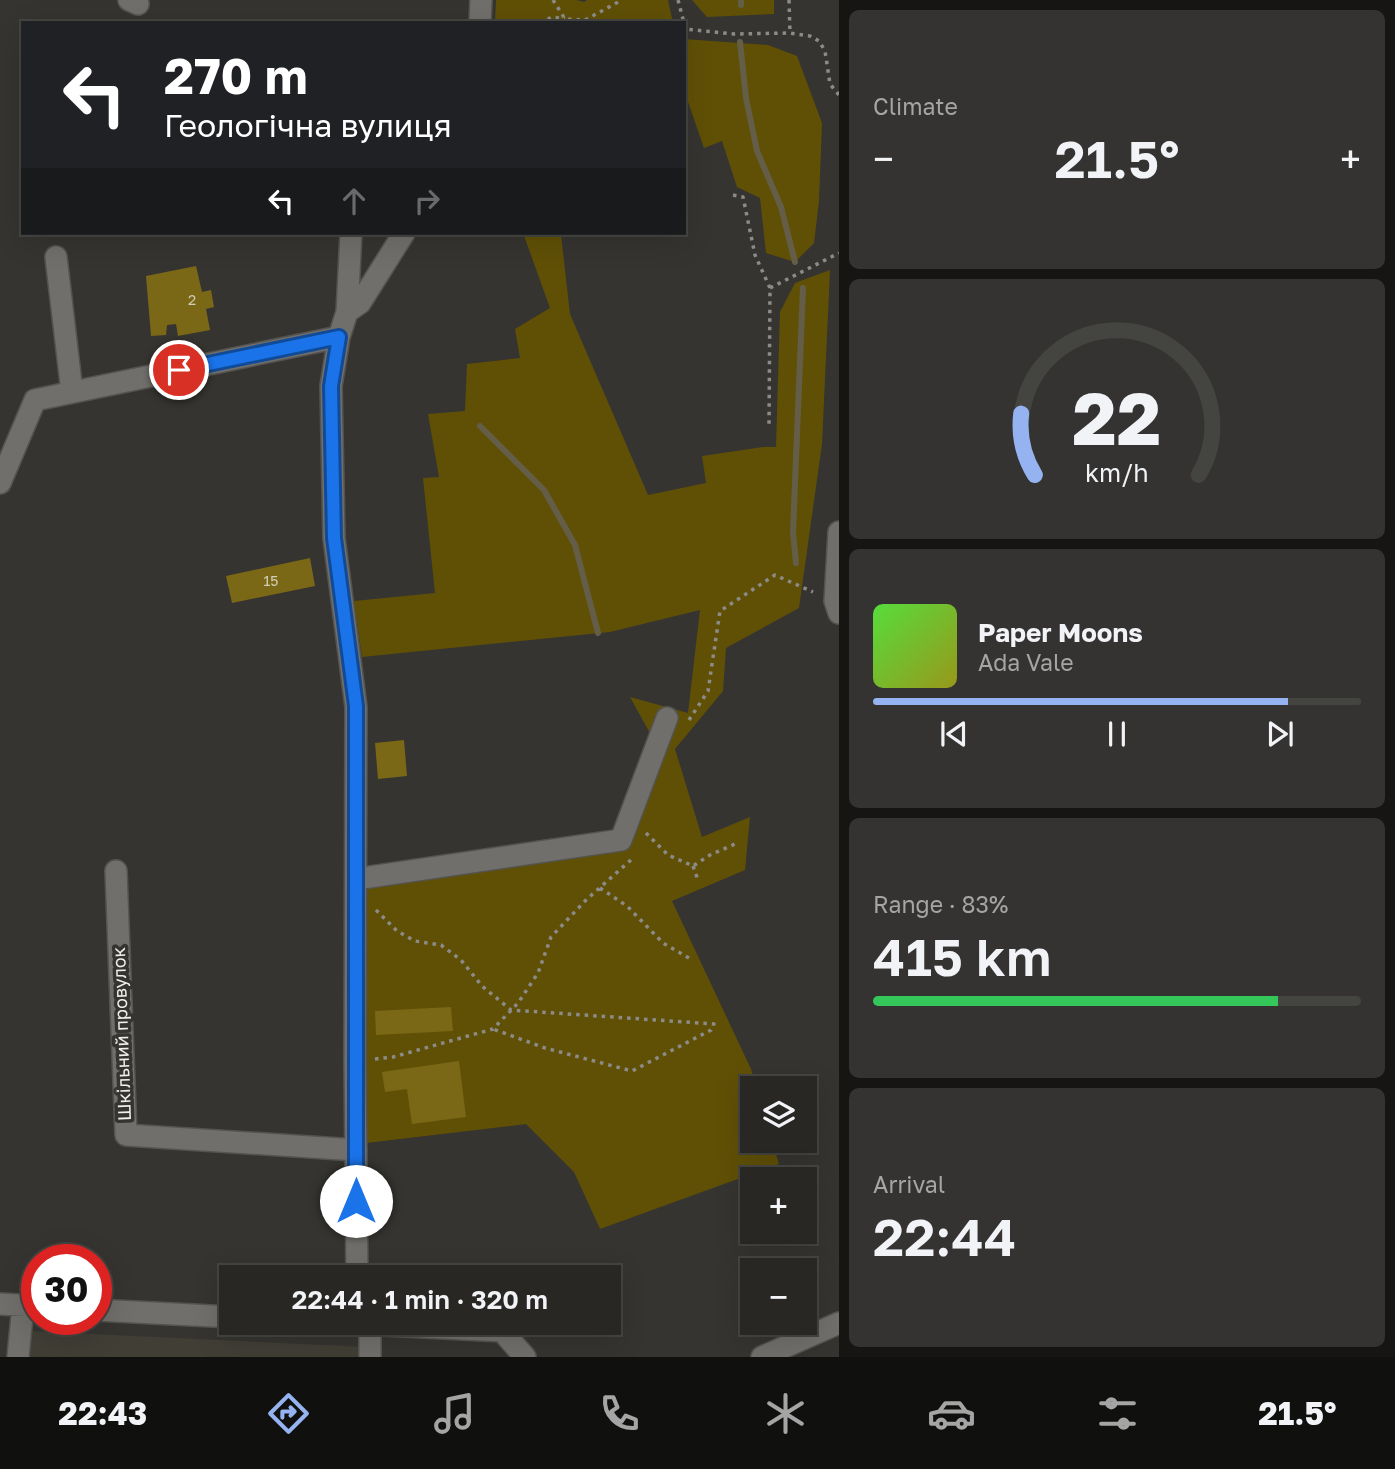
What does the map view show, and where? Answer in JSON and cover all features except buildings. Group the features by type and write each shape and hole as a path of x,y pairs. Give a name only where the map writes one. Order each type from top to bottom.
{"street":[{"path":"480,21 481,0"},
{"path":"351,235 347,312 339,337 331,386 334,538 356,706 357,1265"},
{"path":"347,312 360,303 403,235"},
{"path":"56,257 72,392"},
{"path":"0,482 34,400 339,337"},
{"path":"836,607 838,532"},
{"path":"356,879 621,839 667,718"},
{"name":"Шкільний провулок","path":"116,871 126,1135 356,1150"},
{"path":"0,1304 21,1305"},
{"path":"112,1311 219,1316"},
{"path":"762,1357 838,1323"},
{"path":"18,1357 23,1335"},
{"path":"364,1335 369,1357"},
{"path":"506,1335 525,1357"}],"path":[{"path":"553,0 565,19"},
{"path":"544,21 552,17 584,20 622,0"},
{"path":"678,0 683,21"},
{"path":"789,0 790,33"},
{"path":"686,29 734,34 790,33 810,36 818,41 825,51 830,84 838,95"},
{"path":"733,195 743,197 755,255 770,288 769,427"},
{"path":"770,288 838,253"},
{"path":"667,718 683,730 708,691 720,611 775,575 836,607"},
{"path":"629,817 668,855 693,866 698,880"},
{"path":"355,1060 393,1057 493,1029 518,1003 538,973 551,936 633,858 621,839"},
{"path":"693,866 735,844"},
{"path":"600,888 627,906 663,943 690,958"},
{"path":"356,904 379,911 397,931 415,941 441,945 461,960 482,986 512,1010 714,1024 712,1030 632,1071 545,1048 493,1029"}],"shaded area":[{"path":"496,0 668,0 673,21 495,21"},
{"path":"692,0 774,0 774,14 707,17"},
{"path":"686,39 768,45 797,56 822,123 819,201 814,243 795,262 766,253 760,198 737,187 722,141 704,148 687,99"},
{"path":"524,235 561,235 570,314 648,495 706,483 702,456 776,447 780,312 795,283 830,270 822,444 799,608 726,648 723,691 675,749 702,837 750,817 745,870 672,901 753,1076 740,1076 740,1153 776,1153 779,1164 771,1167 740,1167 740,1178 600,1229 574,1172 526,1124 366,1143 362,883 631,843 651,735 630,697 688,713 700,610 610,632 362,657 354,601 435,593 423,478 439,477 428,414 465,411 467,364 520,358 515,329 550,308"},
{"path":"28,1335 112,1335 364,1347 364,1357 25,1357"}],"waterway":[{"path":"741,0 741,5"},
{"path":"740,42 746,98 757,151 781,207 795,262"},
{"path":"796,563 793,532 803,288"},
{"path":"480,426 544,490 575,545 598,633"}],"route":[{"path":"179,370 339,337 331,386 334,538 356,706 356,1201"}]}
